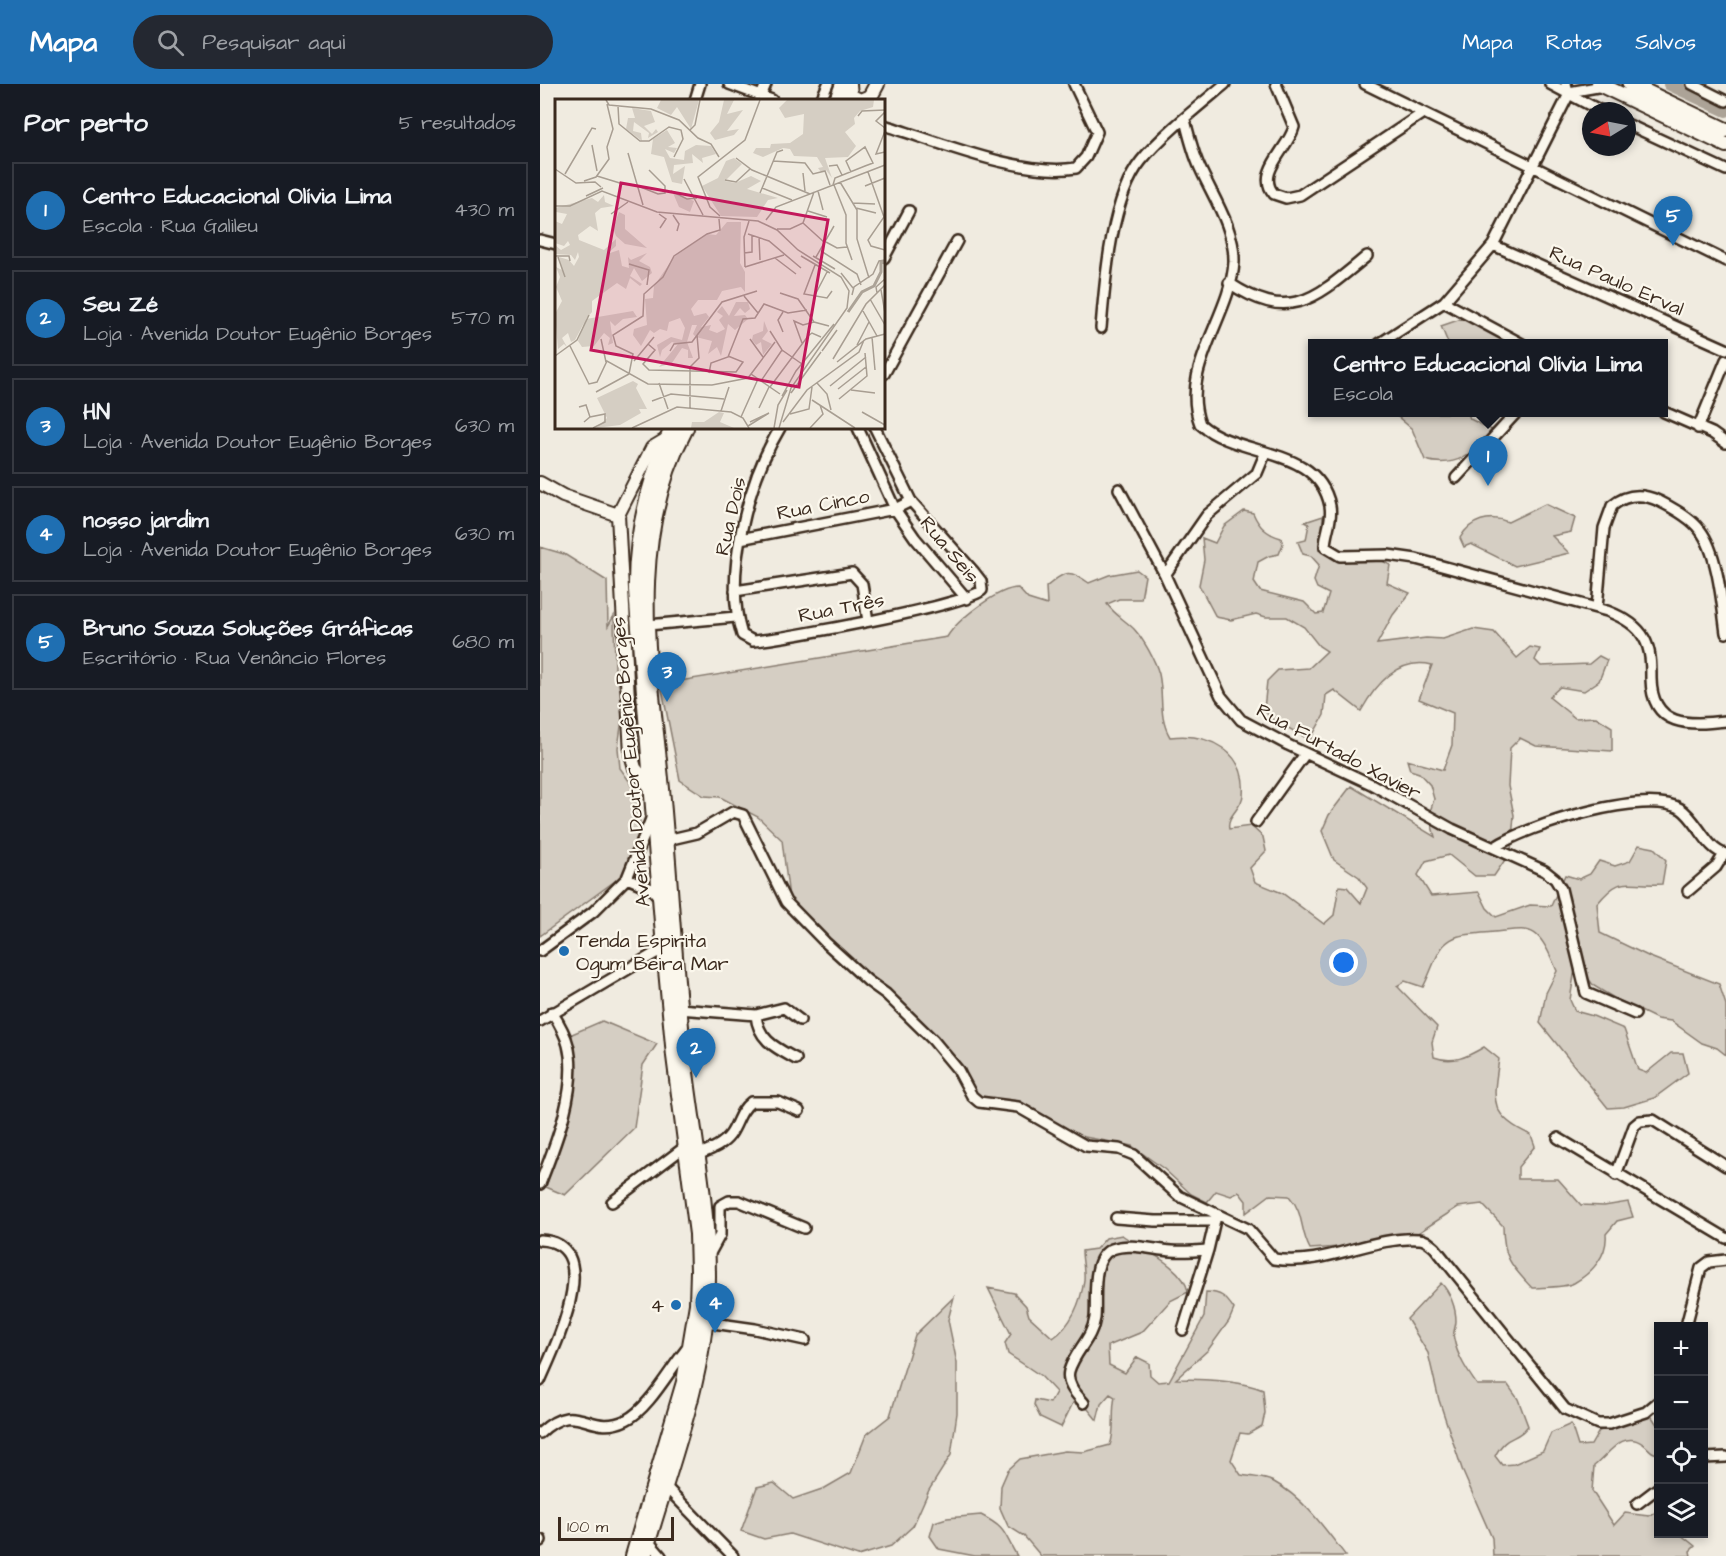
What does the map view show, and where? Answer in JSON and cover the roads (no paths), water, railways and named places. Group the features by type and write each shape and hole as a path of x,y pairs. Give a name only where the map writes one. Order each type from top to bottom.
{"highway":[{"path":"837,99 843,84"},
{"path":"849,84 850,96 856,99"},
{"path":"865,99 870,97 877,84"},
{"path":"878,99 884,84"},
{"path":"1630,84 1726,130"},
{"path":"1601,85 1726,145"},
{"name":"Avenida Doutor Eugênio Borges","path":"644,1556 693,1394 704,1344 706,1322 707,1257 679,1009 648,625 647,558 651,529 668,465 686,429"},
{"name":"Avenida Doutor Eugênio Borges","path":"633,1556 676,1415 692,1342 697,1304 697,1234 664,948 635,567 644,507 669,433"}],"main road":[{"path":"650,787 635,768 632,754 623,638 618,515 652,448 669,433"},
{"path":"540,483 563,496 618,515"}],"street":[{"path":"695,99 700,84"},
{"path":"729,84 769,99"},
{"path":"761,96 766,84"},
{"path":"821,99 828,84"},
{"path":"885,125 991,158 1043,168 1076,168 1086,157 1097,132 1095,123 1074,84"},
{"path":"1101,328 1122,192 1140,161 1225,84"},
{"path":"1276,84 1294,127 1290,142 1269,172 1268,185 1274,194 1286,198 1300,195 1423,113"},
{"path":"1365,84 1532,168 1726,261"},
{"path":"1550,84 1568,90 1587,102"},
{"path":"1692,84 1726,101"},
{"path":"1568,90 1601,85"},
{"path":"1387,339 1444,302 1492,245 1532,168 1568,90"},
{"path":"1185,120 1199,166 1230,234 1234,262 1197,378 1196,413 1200,424 1206,429 1264,454 1300,464 1318,482 1330,509 1326,547 1335,554 1405,557 1514,583 1620,616 1643,635 1650,654 1654,698 1666,717 1674,722 1690,724 1726,722"},
{"path":"1636,128 1726,170"},
{"path":"885,256 909,211"},
{"path":"540,240 555,244"},
{"path":"885,372 957,241"},
{"name":"Rua Paulo Erval","path":"1492,245 1726,349"},
{"path":"1229,283 1257,301 1291,305 1319,292 1367,256"},
{"path":"1444,302 1513,339"},
{"path":"1698,428 1723,374 1726,360"},
{"path":"1668,414 1726,443"},
{"path":"1456,478 1512,417"},
{"name":"Rua Dois","path":"736,617 735,591 740,538 760,467 779,429"},
{"name":"Rua Seis","path":"858,429 895,509 915,538 967,598 980,592 983,586 981,581 911,501 875,429"},
{"path":"1165,575 1207,515 1257,473 1264,454"},
{"name":"Rua Furtado Xavier","path":"1119,489 1165,575 1226,705 1241,720 1305,754 1371,784 1443,825 1526,860 1555,879 1564,899 1586,993 1635,1014"},
{"path":"1597,608 1604,528 1612,506 1630,496 1646,497 1673,509 1701,531 1713,564 1726,633"},
{"name":"Rua Cinco","path":"740,538 895,509 911,501"},
{"path":"735,591 852,573 862,584 868,621"},
{"name":"Rua Três","path":"736,617 742,635 753,641 868,621 967,598"},
{"path":"648,625 736,617"},
{"path":"1256,822 1305,754"},
{"path":"1495,847 1533,827 1568,816 1661,803 1684,811 1725,854 1716,867 1688,891"},
{"path":"667,840 697,833 733,812 743,815 786,902 825,942 886,994 933,1040 958,1070 972,1096 979,1102 1018,1107 1086,1146 1119,1149 1134,1155 1179,1196 1215,1218 1248,1229 1274,1259 1291,1262 1311,1260 1407,1240 1425,1240 1435,1248 1565,1409 1598,1424 1609,1424 1646,1412 1654,1406"},
{"path":"540,951 593,912 627,878 640,853 653,814"},
{"path":"627,878 652,889 661,899"},
{"path":"540,1021 664,948"},
{"path":"679,1009 756,1015 784,1008 800,1020"},
{"path":"540,1184 558,1137 569,1080 569,1047 564,1031 552,1012"},
{"path":"756,1015 758,1030 764,1038 796,1059"},
{"path":"697,1155 723,1143 730,1135 741,1112 751,1102 778,1102 799,1111"},
{"path":"1616,1175 1634,1126 1647,1120 1653,1120 1726,1166"},
{"path":"1558,1138 1616,1175 1726,1238"},
{"path":"612,1203 686,1146"},
{"path":"707,1257 720,1236 720,1206 729,1201 739,1201 804,1228"},
{"path":"1116,1218 1155,1221 1215,1218"},
{"path":"1183,1330 1209,1250 1215,1218"},
{"path":"540,1240 555,1240 565,1248 574,1268 573,1285 558,1337 540,1382"},
{"path":"1084,1403 1074,1392 1069,1372 1091,1335 1099,1264 1106,1253 1113,1249 1128,1247 1174,1252 1209,1250"},
{"path":"1687,1322 1701,1268 1709,1262 1726,1260"},
{"path":"706,1322 755,1329 805,1340"},
{"path":"540,1433 557,1419 565,1416 600,1426 627,1419 644,1407 670,1368 692,1342"},
{"path":"1708,1458 1726,1457"},
{"path":"665,1486 733,1556"},
{"path":"1637,1504 1654,1492"},
{"path":"648,1541 661,1556"}],"waterway":[{"path":"1670,84 1726,110"}],"place":[{"name":"Bruno Souza Soluções Gráficas","path":"1673,246"},
{"name":"Centro Educacional Olívia Lima","path":"1488,486"},
{"name":"HN","path":"667,702"},
{"name":"Tenda Espirita Ogum Beira Mar","path":"564,951"},
{"name":"Seu Zé","path":"696,1078"},
{"name":"4","path":"676,1305"},
{"name":"nosso jardim","path":"715,1333"}]}
